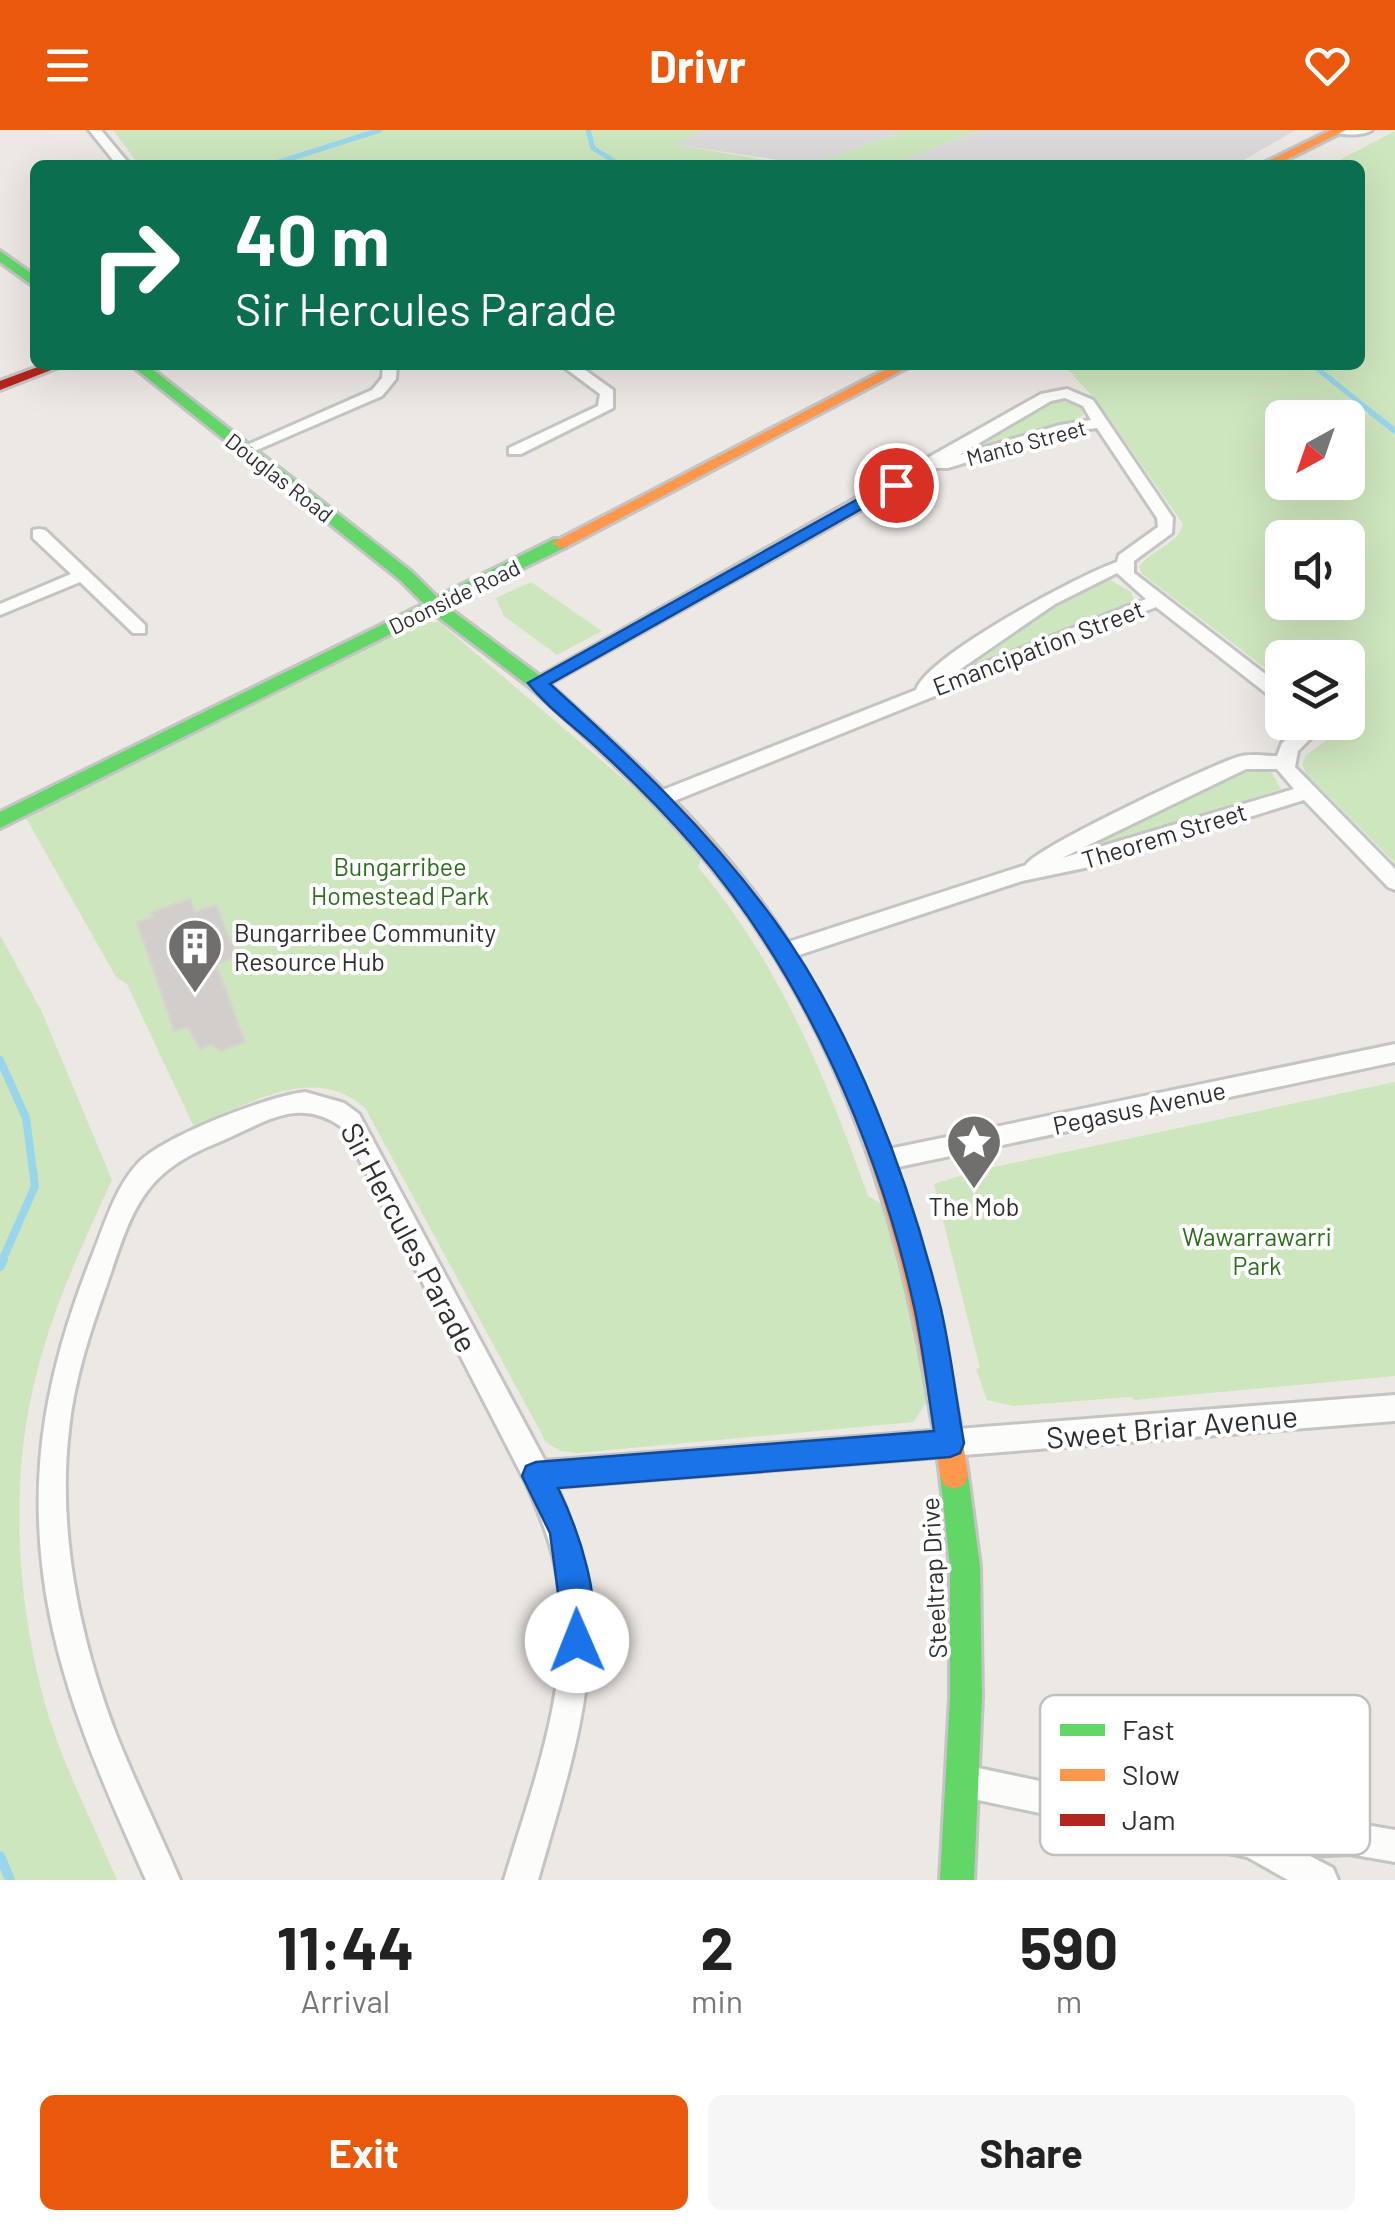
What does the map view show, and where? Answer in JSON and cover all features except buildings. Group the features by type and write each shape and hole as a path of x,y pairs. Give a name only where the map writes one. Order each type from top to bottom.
{"main road":[{"path":"1275,160 1314,137 1339,130"},
{"path":"1307,160 1367,130"},
{"path":"0,255 30,279"},
{"path":"0,386 43,370"},
{"name":"Douglas Road","path":"144,370 435,597"},
{"name":"Doonside Road","path":"0,821 435,597 862,370"},
{"name":"Doonside Road","path":"51,769 435,597 896,370"},
{"name":"Steeltrap Drive","path":"435,597 537,683 662,798 719,862 784,952 837,1048 884,1160 928,1312 965,1566 964,1781 957,1880"}],"street":[{"path":"96,130 119,160"},
{"path":"1339,130 1367,130"},
{"path":"246,449 377,393 389,379 390,370"},
{"path":"515,450 605,408 608,392 575,370"},
{"name":"Manto Street","path":"537,683 924,469 950,450 1046,397 1075,395 1092,408 1100,423 1065,428 924,469"},
{"name":"Emancipation Street","path":"918,693 947,668 1090,576 1123,566 1130,554 1162,533 1167,524 1100,423"},
{"path":"39,534 139,630"},
{"path":"1123,566 1130,579 1265,683"},
{"path":"0,610 82,574"},
{"name":"Emancipation Street","path":"662,798 918,693 966,680 1158,600"},
{"path":"1298,740 1289,748 1284,763 1395,882"},
{"name":"Theorem Street","path":"1020,874 1070,844 1243,762 1284,763"},
{"name":"Theorem Street","path":"784,952 1020,874 1089,860 1307,792"},
{"name":"Pegasus Avenue","path":"884,1160 1395,1053"},
{"name":"Sir Hercules Parade","path":"163,1880 82,1688 64,1619 50,1499 58,1396 72,1344 88,1296 146,1171 172,1152 279,1106 315,1101 337,1108 352,1121 536,1476"},
{"name":"Sweet Briar Avenue","path":"950,1443 1395,1408"},
{"path":"520,1880 564,1726 576,1664 578,1607 573,1570 564,1531 536,1476 950,1443"},
{"path":"964,1781 1040,1797"},
{"path":"1370,1842 1395,1846"},
{"path":"1276,1855 1321,1880"}],"shaded area":[{"path":"706,130 906,130 825,160 778,160 671,144"},
{"path":"981,130 1296,130 1244,160 903,160"}],"green space":[{"path":"113,130 706,130 673,144 764,160 135,160"},
{"path":"906,130 981,130 903,160 825,160"},
{"path":"1395,131 1395,863 1306,774 1302,764 1306,755 1327,740 1365,740 1365,640 1265,640 1265,668 1142,574 1139,567 1176,537 1183,524 1098,403 1068,370 1365,370 1365,160 1340,160"},
{"path":"1052,400 1079,404 1084,414 1073,422 962,455 957,452"},
{"path":"1105,577 1131,592 1135,602 954,674 1095,579"},
{"path":"531,582 602,631 557,655 504,616 496,598"},
{"name":"Bungarribee Homestead Park","path":"439,622 656,807 701,858 698,867 727,904 777,983 835,1108 868,1196 883,1205 909,1304 925,1388 926,1403 913,1422 577,1453 560,1451 546,1442 365,1108 324,1088 302,1088 258,1099 194,1127 127,984 116,977 26,818 417,623"},
{"path":"1251,767 1272,773 1281,789 1085,854 1080,852 1080,848"},
{"path":"0,935 41,1010 112,1180 61,1298 37,1372 22,1453 20,1538 28,1623 45,1704 69,1771 117,1880 0,1880"},
{"name":"Wawarrawarri Park","path":"1395,1082 1395,1376 1134,1400 1131,1397 1013,1406 987,1400 976,1369 980,1368 934,1184 976,1171"}],"waterway":[{"path":"286,160 380,130"},
{"path":"588,130 593,148 612,160"},
{"path":"1319,370 1375,415"},
{"path":"1372,413 1395,431"},
{"path":"0,1060 26,1118 35,1186 2,1261"},
{"path":"0,1266 3,1259"},
{"path":"0,1856 10,1880"}],"traffic: fast":[{"path":"0,255 30,279"},
{"path":"144,370 406,576 449,619 537,683 591,732"},
{"path":"0,821 560,543"},
{"path":"954,1475 965,1566 966,1697 957,1880"}],"traffic: slow":[{"path":"1277,160 1340,130"},
{"path":"560,543 895,370"},
{"path":"591,732 685,825 749,901 806,990 840,1054 869,1121 914,1260 931,1331 954,1475"}],"traffic: jam":[{"path":"0,386 43,370"}],"place":[{"name":"Bungarribee Community Resource Hub","path":"195,995"},
{"name":"The Mob","path":"974,1191"}],"route":[{"path":"577,1641 578,1607 564,1531 536,1476 950,1443 928,1312 910,1242 858,1094 811,998 768,928 704,844 633,770 537,683 896,485"}]}
